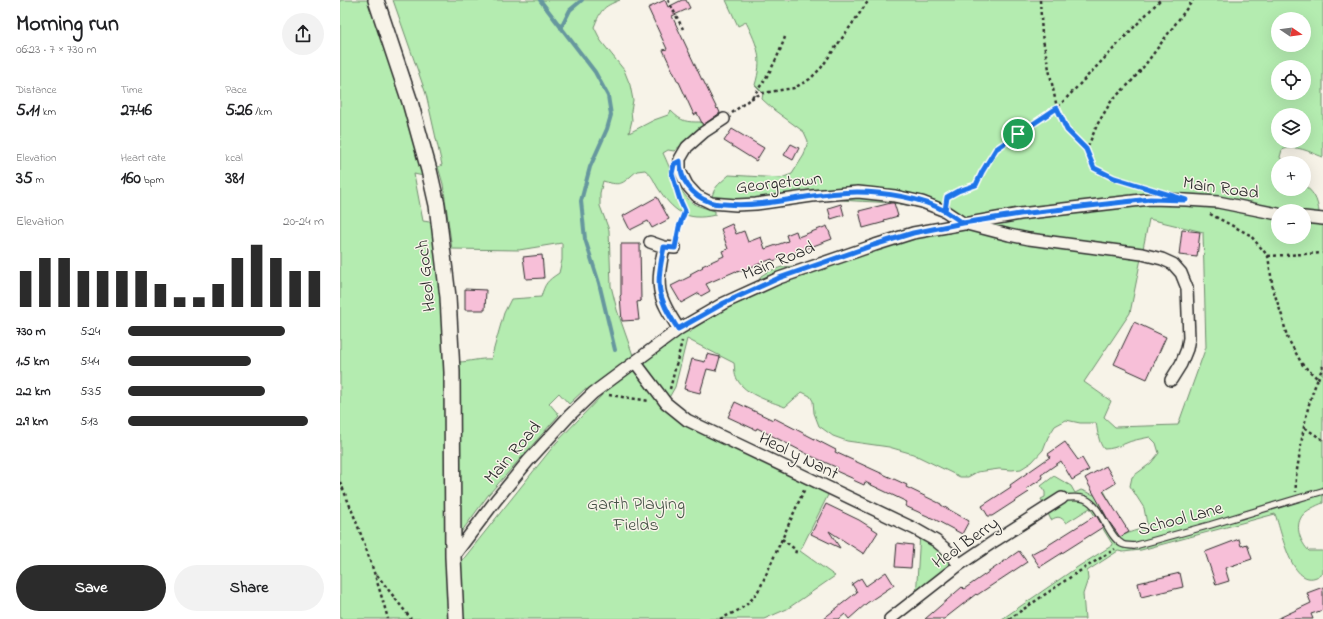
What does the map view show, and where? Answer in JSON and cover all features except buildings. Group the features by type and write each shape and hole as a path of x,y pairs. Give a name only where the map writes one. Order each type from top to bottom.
{"street":[{"name":"Heol Goch","path":"376,0 410,102 437,205 448,297 452,372 453,557"},
{"name":"Georgetown","path":"724,119 704,132 687,147 680,159 680,171 687,185 697,196 711,203 736,205 756,204 812,196 858,192 895,196 922,202 945,211 963,223"},
{"name":"Main Road","path":"453,557 523,466 570,414 593,393 678,329 724,303 779,278 900,237 963,223 1020,214 1150,199 1218,202 1271,213"},
{"path":"1311,218 1323,219"},
{"path":"963,223 1029,239 1142,254 1162,259 1173,264 1181,273 1187,288 1189,338 1187,349 1181,364 1171,380"},
{"path":"650,242 664,247 675,248"},
{"path":"664,247 658,286 661,298 678,329"},
{"name":"Heol y Nant","path":"635,362 666,403 687,420 915,529 936,541 949,552 959,566"},
{"name":"Heol Berry","path":"890,619 959,566 996,540 1062,498"},
{"path":"453,557 456,619"}],"lane":[{"name":"School Lane","path":"1062,498 1081,498 1088,501 1096,508 1117,540 1123,544 1134,546 1210,526 1323,490"}],"path":[{"path":"668,0 683,29"},
{"path":"724,119 750,99 763,93 794,88 810,79 821,68 869,0"},
{"path":"1040,0 1042,35 1057,108 1067,130 1086,149 1094,168 1114,178 1150,189"},
{"path":"945,211 947,197 958,191 976,185 996,149 1057,108 1160,0"},
{"path":"1086,149 1097,125 1112,100 1140,71 1193,0"},
{"path":"750,99 779,56 785,37"},
{"path":"675,248 679,227 685,211 677,188"},
{"path":"1206,211 1250,235 1268,256 1273,289 1288,337 1302,364 1318,379"},
{"path":"1268,256 1323,253"},
{"path":"1297,498 1295,479 1310,402 1323,366"},
{"path":"1305,428 1323,440"},
{"path":"720,619 748,604 760,588 810,479"},
{"path":"340,482 354,514 375,573 388,619"},
{"path":"782,538 796,550 795,555"},
{"path":"1009,619 1075,574 1123,544"},
{"path":"375,573 411,619"}],"green space":[{"path":"340,0 373,0 428,177 414,174 423,221 436,223 444,278 454,619 340,619"},
{"name":"Garth Playing Fields","path":"393,0 620,0 609,5 603,10 594,27 601,41 624,70 630,85 633,100 631,111 632,120 629,133 654,120 668,115 671,111 684,121 701,122 703,127 674,151 668,150 663,153 676,181 689,200 696,205 715,211 715,215 705,217 688,216 681,213 669,203 651,176 645,170 637,171 619,184 603,181 600,193 600,206 609,230 611,286 617,310 635,361 687,325 690,333 694,328 726,309 752,297 761,276 769,271 782,267 818,264 962,223 930,210 910,205 843,200 824,197 711,203 716,187 729,175 781,178 792,174 804,155 808,141 804,132 774,110 762,99 763,93 755,85 759,60 754,39 746,22 738,26 726,0 1323,0 1323,157 1297,148 1311,148 1311,108 1271,108 1271,148 1287,148 1282,150 1280,156 1271,156 1271,196 1311,196 1311,191 1317,204 1320,219 1323,219 1323,503 1311,508 1304,514 1300,520 1299,530 1303,544 1309,551 1323,551 1323,573 1313,578 1304,576 1296,570 1285,547 1275,514 1141,550 1123,552 1118,551 1087,571 1088,579 1083,594 1085,619 1002,619 1079,566 1113,545 1090,508 1066,523 1059,517 1051,520 1041,499 1045,497 1045,492 1041,486 1054,476 1071,486 1075,493 1081,490 1097,496 1104,491 1113,507 1104,512 1120,537 1134,531 1148,529 1144,508 1130,486 1132,477 1151,463 1159,453 1156,443 1150,437 1114,448 1104,449 1099,440 1096,423 1080,423 1066,420 1055,426 1048,437 1043,450 1032,462 1021,469 999,469 977,472 968,477 960,477 913,454 889,447 847,441 833,436 819,426 814,413 813,401 810,396 802,392 785,407 758,397 741,385 735,376 734,363 687,339 675,387 666,403 677,412 831,489 800,551 835,576 787,609 764,619 463,619 461,562 556,443 602,395 585,389 569,404 559,393 549,403 559,415 489,494 459,535 458,362 491,359 504,313 511,299 541,297 547,283 559,273 562,260 562,243 519,250 452,249 443,184 438,167 442,165 426,94","holes":["1149,219 1203,232 1206,347 1178,425 1115,427 1104,417 1111,401 1084,382 1130,313"]},
{"path":"920,533 959,565 916,598"}],"waterway":[{"path":"540,0 595,72 608,96 611,115 607,129 590,167 581,201 585,239 599,283 615,350"},
{"path":"561,28 570,10 582,0"}],"route":[{"path":"1018,134 996,149 976,185 958,191 947,197 945,211 963,223 913,233 779,278 724,303 678,329 668,313 661,298 658,286 659,272 664,247 675,248 679,227 685,211 672,174 674,164 680,161 680,171 687,185 697,196 711,203 736,205 756,204 812,196 858,192 895,196 922,202 945,211 963,223 1020,214 1150,199 1186,200 1114,178 1094,168 1086,149 1067,130 1057,108 1018,134"}]}
